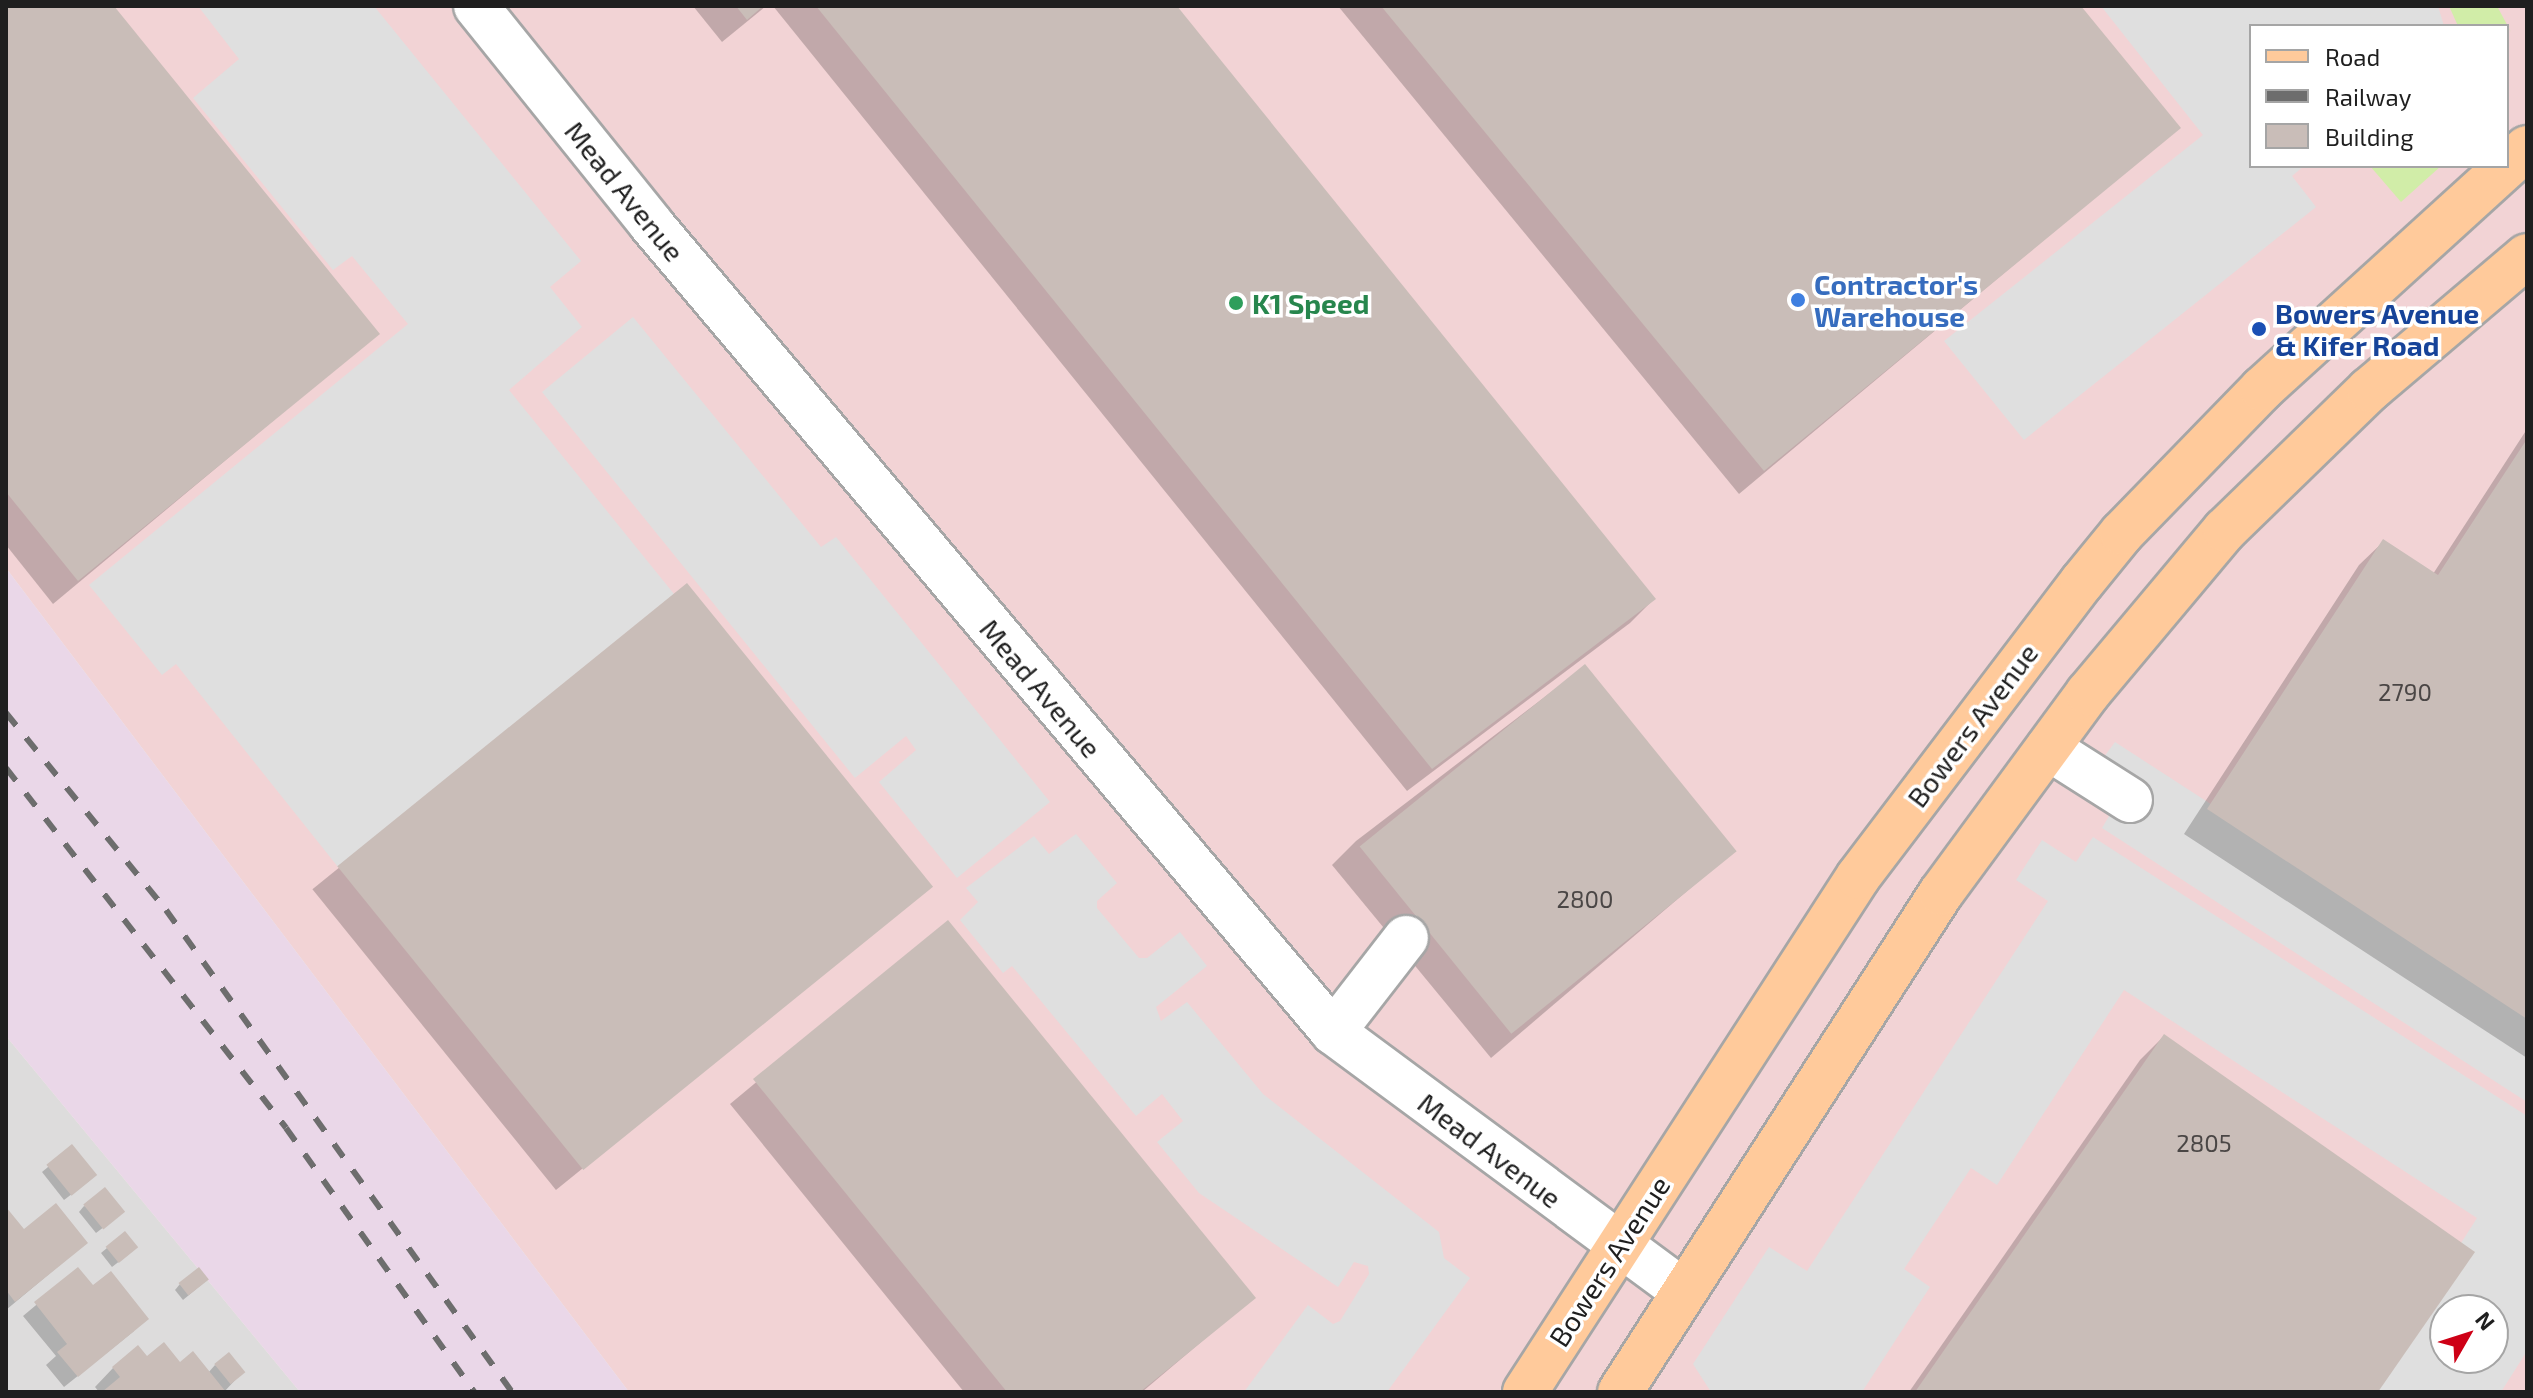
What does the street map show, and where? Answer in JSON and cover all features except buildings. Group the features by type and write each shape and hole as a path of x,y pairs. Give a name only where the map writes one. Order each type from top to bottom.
{"main road":[{"name":"Bowers Avenue","path":"2509,164 2527,148"},
{"name":"Bowers Avenue","path":"1525,1392 1858,877 1992,694 2122,533 2262,389 2505,168"},
{"path":"1620,1392 1682,1290 1941,893 2048,748 2225,530 2369,390 2527,256"}],"street":[{"name":"Mead Avenue","path":"476,6 651,224 1333,1032 1618,1246 1682,1290"},
{"path":"2048,748 2130,800"},
{"path":"1333,1032 1406,938"}],"shaded area":[{"path":"6,6 2527,6 2527,1392 629,1392 6,568"},
{"path":"198,6 374,6 581,261 550,287 582,327 509,390 674,594 338,867 176,664 162,675 89,585 408,324 352,256 333,270 193,98 239,59"},
{"path":"2101,6 2438,6 2443,24 2249,24 2249,168 2302,168 2292,176 2316,207 2024,440 1944,341 2203,135"},
{"path":"633,317 821,547 836,537 1050,802 957,878 879,782 916,750 906,736 855,778 542,392"},
{"path":"6,568 629,1392 300,1392 6,1036"},
{"path":"2115,742 2527,1009 2527,1102 2102,828 2118,801 2087,780"},
{"path":"1076,834 1117,883 1097,901 1097,908 1139,958 1147,958 1180,932 1207,966 1156,1007 1161,1021 1187,1002 1263,1094 1439,1232 1444,1258 1470,1278 1387,1392 1244,1392 1308,1305 1333,1324 1340,1321 1369,1274 1368,1266 1354,1262 1338,1287 1199,1193 1157,1142 1183,1121 1162,1094 1136,1116 1012,966 1003,973 960,920 978,902 966,888 1034,836 1049,854"},
{"path":"2093,837 2527,1116 2527,1351 2501,1392 2366,1392 2477,1218 2124,990 1997,1185 1971,1168 1904,1269 1930,1287 1862,1392 1711,1392 1693,1364 1769,1247 1807,1271 2048,901 2016,880 2042,840 2076,862"},
{"path":"6,1036 300,1392 6,1392"}],"green space":[{"path":"2449,6 2497,6 2507,24 2457,24"},
{"path":"2372,168 2439,168 2401,202"}],"railway":[{"path":"6,713 166,910 512,1392"},
{"path":"6,768 286,1128 474,1392"}],"place":[{"name":"Contractor's Warehouse","path":"1798,300"},
{"name":"K1 Speed","path":"1236,303"},
{"name":"Bowers Avenue & Kifer Road","path":"2259,329"}]}
